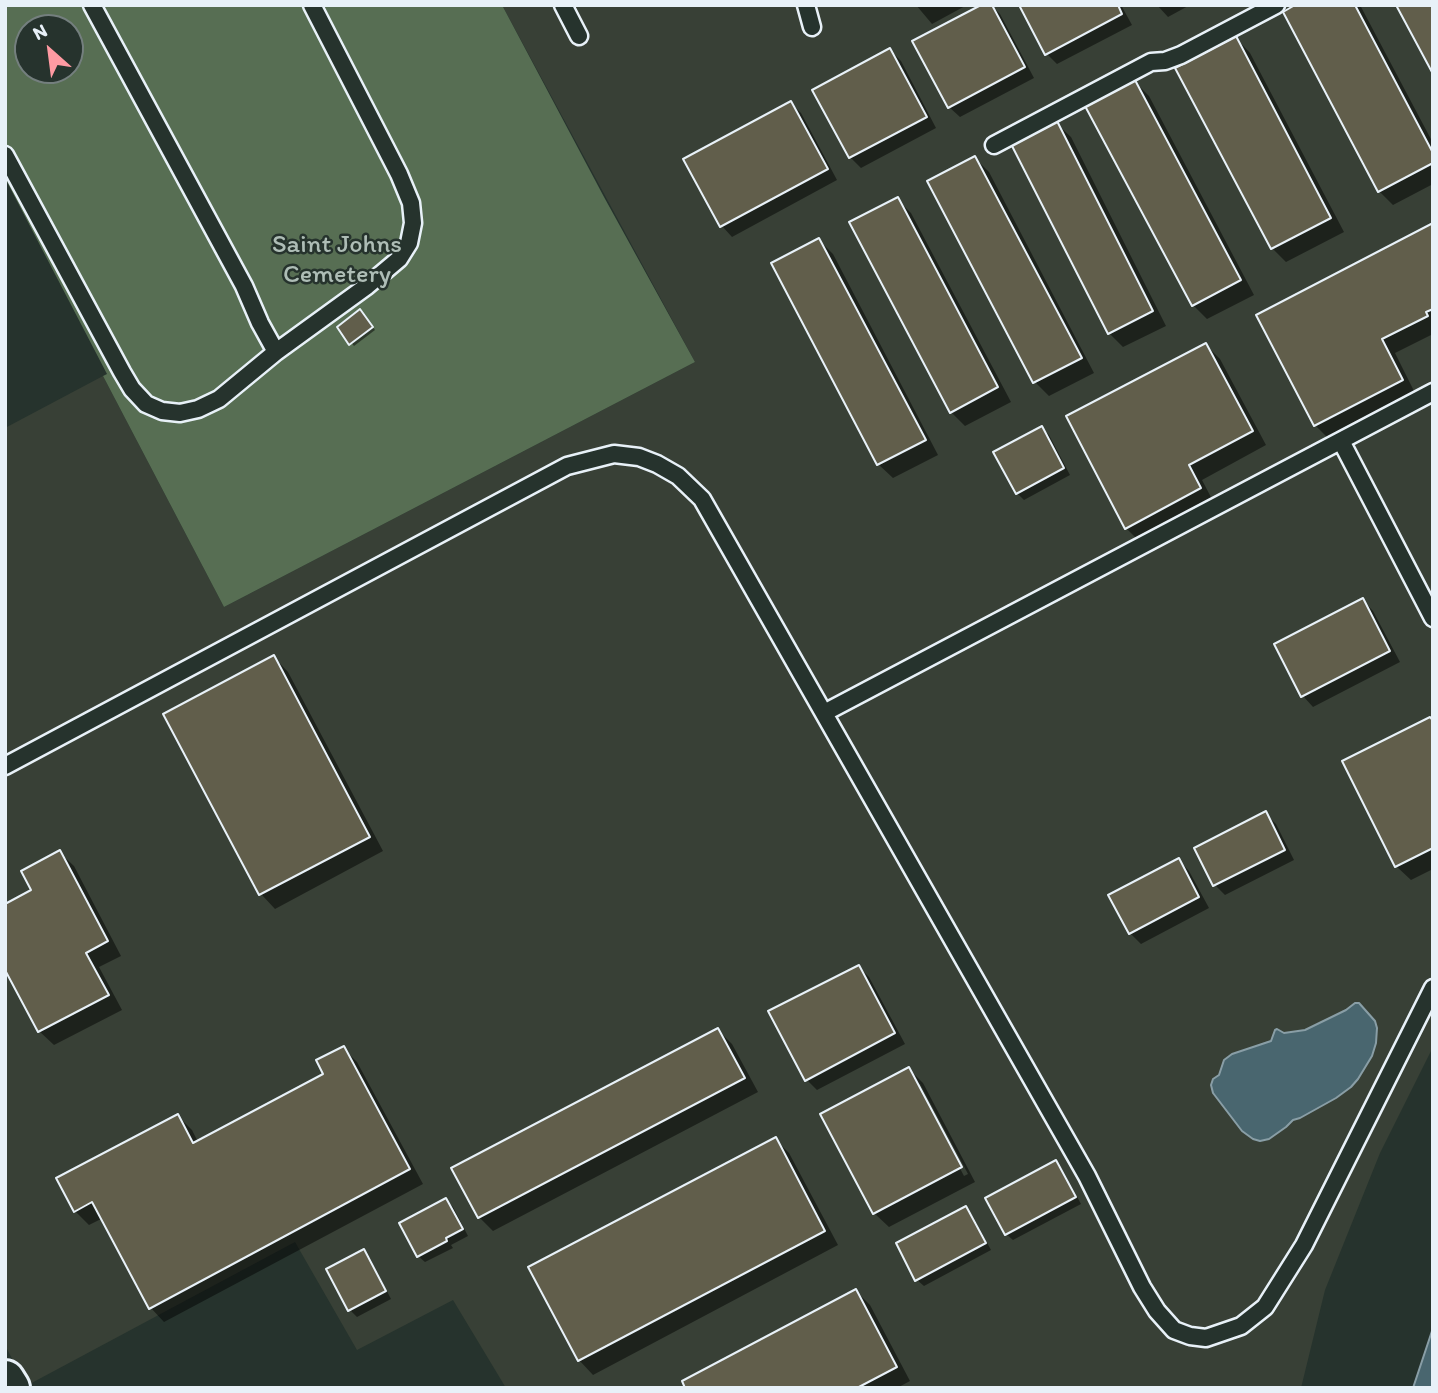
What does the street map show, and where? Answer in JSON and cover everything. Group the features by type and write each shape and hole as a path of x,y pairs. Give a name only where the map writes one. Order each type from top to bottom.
{"main road":[{"path":"5,1380 10,1388"}],"lane":[{"path":"92,5 244,286 276,352"},
{"path":"5,155 132,389 146,404 162,411 180,413 198,409 219,399 276,352 367,286 399,259 409,243 414,223 411,203 399,174 312,5"},
{"path":"563,5 579,36"},
{"path":"806,5 812,27"},
{"path":"994,145 1151,62 1165,61 1181,55 1276,5"},
{"path":"824,713 1433,392"},
{"path":"1341,441 1433,618"},
{"path":"5,766 567,467 614,454 639,457 678,476 702,499 1087,1176 1142,1287 1157,1311 1174,1330 1206,1338 1241,1326 1265,1307 1304,1245 1433,988"}],"shaded area":[{"path":"502,5 1433,5 1433,1047 1380,1153 1325,1290 1301,1388 506,1388 453,1300 357,1350 295,1242 26,1386 5,1345 5,428 103,376 224,607 695,362"}],"green space":[{"name":"Saint Johns Cemetery","path":"5,5 502,5 695,362 224,607 103,376 107,374 5,178"}],"water":[{"path":"1359,1003 1375,1021 1377,1028 1372,1056 1351,1087 1336,1098 1293,1120 1269,1139 1253,1139 1242,1131 1213,1093 1213,1079 1219,1075 1224,1060 1232,1054 1271,1041 1277,1029 1284,1033 1305,1030"},
{"path":"1433,1328 1433,1388 1413,1388"}],"building":[{"path":"981,5 992,5 1025,67 948,108 912,41"},
{"path":"1019,5 1118,5 1122,14 1045,55"},
{"path":"1295,5 1355,5 1433,153 1433,163 1378,192 1283,12"},
{"path":"1396,5 1433,5 1433,74"},
{"path":"1236,36 1331,218 1271,249 1175,68"},
{"path":"890,48 927,117 849,158 812,90"},
{"path":"1135,80 1241,280 1192,306 1085,106"},
{"path":"791,101 828,169 720,227 683,159"},
{"path":"1057,121 1153,311 1108,334 1011,144"},
{"path":"975,156 1082,358 1033,383 927,181"},
{"path":"898,197 998,387 950,413 849,222"},
{"path":"1433,223 1433,309 1426,312 1428,316 1382,339 1403,380 1314,426 1256,315"},
{"path":"819,238 926,440 877,465 771,263"},
{"path":"360,309 373,327 349,345 337,327"},
{"path":"1206,343 1253,431 1189,465 1201,488 1125,529 1066,416"},
{"path":"1042,426 1064,468 1016,494 993,452"},
{"path":"1363,598 1390,651 1301,697 1274,644"},
{"path":"274,655 370,837 259,895 163,714"},
{"path":"1430,717 1433,721 1433,848 1395,867 1342,761"},
{"path":"1266,811 1285,850 1213,886 1194,848"},
{"path":"60,850 108,941 86,953 109,995 38,1032 5,970 5,904 31,890 21,871"},
{"path":"1179,858 1199,897 1129,934 1108,895"},
{"path":"859,965 895,1033 805,1081 768,1011"},
{"path":"718,1028 745,1078 478,1218 451,1168"},
{"path":"344,1046 410,1169 149,1309 92,1202 74,1212 56,1178 178,1114 193,1143 323,1074 316,1060"},
{"path":"909,1067 962,1167 873,1214 820,1114"},
{"path":"776,1137 825,1231 578,1361 528,1267"},
{"path":"1056,1160 1076,1197 1005,1235 985,1198"},
{"path":"446,1198 463,1229 417,1257 399,1223"},
{"path":"966,1206 986,1243 915,1281 896,1243"},
{"path":"364,1249 386,1291 348,1311 326,1269"},
{"path":"856,1289 897,1367 857,1388 685,1388 682,1381"}]}
